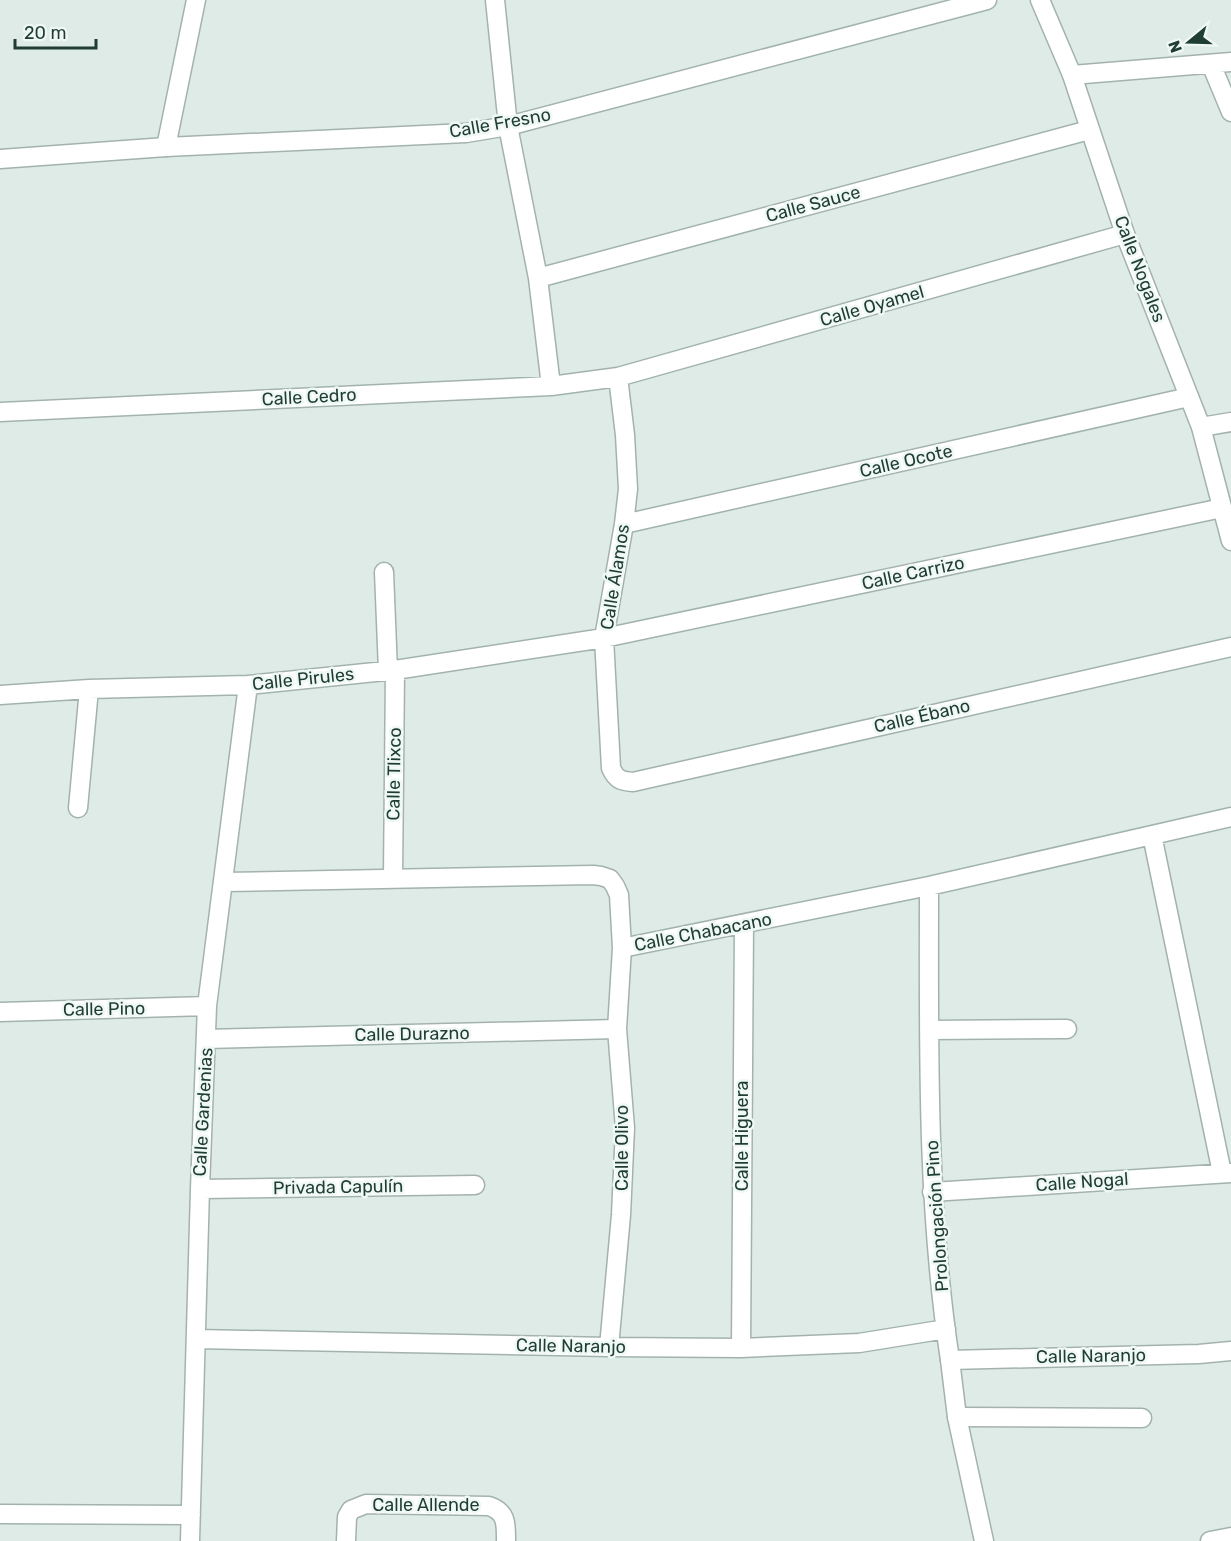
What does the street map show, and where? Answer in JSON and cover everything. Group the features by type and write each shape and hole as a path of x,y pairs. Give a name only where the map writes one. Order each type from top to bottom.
{"street":[{"path":"166,147 196,0"},
{"path":"495,0 508,126 538,278 551,386"},
{"name":"Calle Fresno","path":"0,159 166,147 466,133 508,126 987,0"},
{"name":"Calle Nogales","path":"1040,0 1072,75 1125,234 1201,427 1231,541"},
{"path":"1072,75 1231,62"},
{"path":"1211,64 1231,112"},
{"name":"Calle Sauce","path":"538,278 1089,130"},
{"name":"Calle Oyamel","path":"618,378 1125,234"},
{"name":"Calle Cedro","path":"0,412 551,386 618,378"},
{"name":"Calle Álamos","path":"615,776 611,768 604,638 628,489 625,435 618,378"},
{"name":"Calle Ocote","path":"624,525 1189,397"},
{"path":"1201,427 1231,422"},
{"name":"Calle Carrizo","path":"604,638 1222,508"},
{"name":"Calle Tlixco","path":"384,572 392,670 393,878"},
{"name":"Calle Pirules","path":"0,695 89,689 248,686 392,670 604,638"},
{"name":"Calle Ébano","path":"615,776 622,781 633,782 1231,647"},
{"name":"Calle Gardenias","path":"190,1541 207,1006 248,686"},
{"path":"78,808 89,689"},
{"name":"Calle Chabacano","path":"224,882 601,876 610,879 619,895 622,948 929,886 1231,817"},
{"path":"1152,835 1226,1173"},
{"name":"Prolongación Pino","path":"929,886 932,1192 957,1417 984,1541"},
{"name":"Calle Higuera","path":"741,1348 744,924"},
{"name":"Calle Olivo","path":"609,1347 621,1215 625,1128 617,1029 622,948"},
{"name":"Calle Pino","path":"0,1012 207,1006"},
{"name":"Calle Durazno","path":"207,1039 617,1029"},
{"path":"929,1030 1068,1029"},
{"name":"Calle Nogal","path":"932,1192 1226,1173"},
{"name":"Privada Capulín","path":"200,1189 475,1185"},
{"name":"Calle Naranjo","path":"196,1339 741,1348 859,1343 946,1329"},
{"name":"Calle Naranjo","path":"950,1360 1199,1354 1231,1351"},
{"path":"957,1417 1142,1418"},
{"name":"Calle Allende","path":"346,1541 347,1517 351,1510 366,1504 489,1506 501,1512 505,1520 506,1541"},
{"path":"0,1514 191,1515"},
{"path":"1210,1541 1231,1536"}]}
